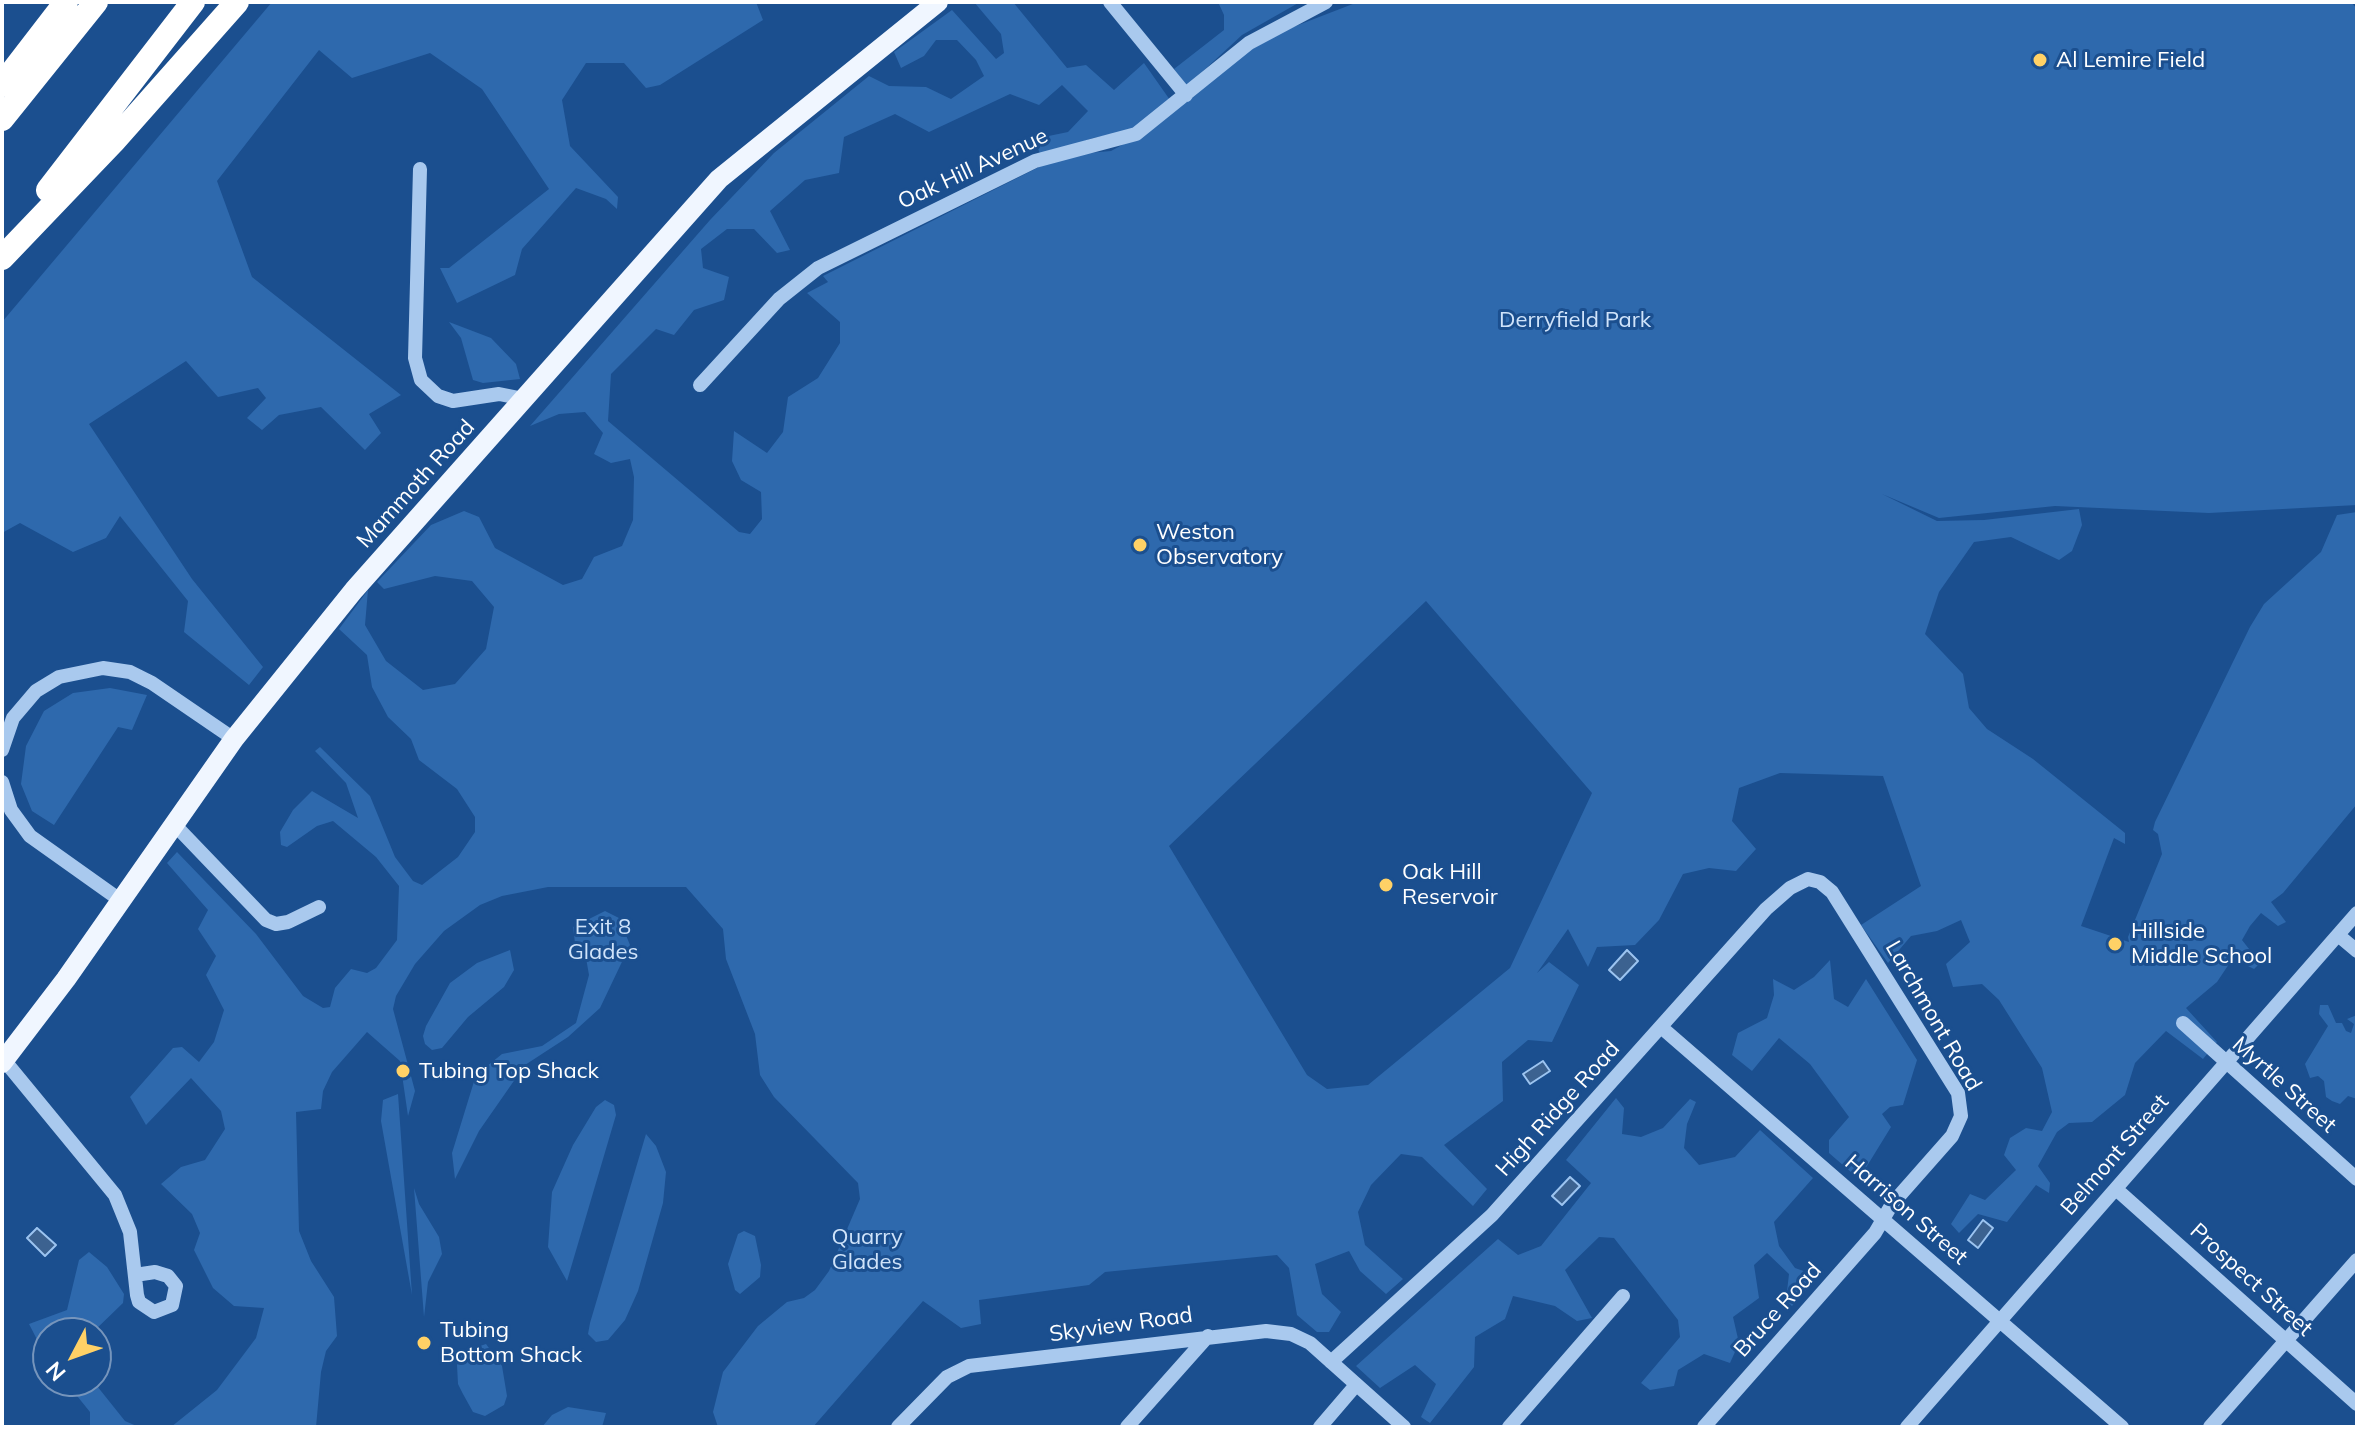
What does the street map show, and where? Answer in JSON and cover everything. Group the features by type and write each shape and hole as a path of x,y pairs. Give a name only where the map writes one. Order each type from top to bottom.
{"highway":[{"path":"2,85 66,2"},
{"path":"2,119 96,2"},
{"path":"2,249 193,2"},
{"path":"2,258 113,142 237,2"}],"main road":[{"name":"Mammoth Road","path":"3,1062 234,739 345,600 730,169 938,2"}],"street":[{"path":"1110,2 1186,95"},
{"name":"Oak Hill Avenue","path":"700,385 779,299 818,268 1035,161 1136,134 1249,43 1326,2"},
{"path":"420,169 415,358 421,380 438,396 453,401 499,394 524,399"},
{"path":"2,750 13,718 36,691 59,677 103,668 130,672 152,683 234,739"},
{"path":"2,782 11,810 30,836 120,900"},
{"path":"173,823 266,920 276,924 288,922 319,907"},
{"name":"High Ridge Road","path":"1331,1362 1492,1215 1766,909 1790,888 1808,879"},
{"name":"Larchmont Road","path":"1808,879 1820,882 1832,892 1958,1093 1962,1106 1959,1123 1952,1136 1892,1204 1883,1221"},
{"name":"Belmont Street","path":"1907,1427 2357,913"},
{"path":"2338,935 2357,951"},
{"name":"Myrtle Street","path":"2183,1023 2357,1179"},
{"name":"Harrison Street","path":"1661,1027 2122,1427"},
{"path":"3,1062 115,1195 130,1232 135,1275"},
{"name":"Prospect Street","path":"2116,1189 2357,1404"},
{"name":"Bruce Road","path":"1704,1427 1883,1221"},
{"path":"2210,1427 2357,1260"},
{"path":"1509,1427 1623,1296"},
{"name":"Skyview Road","path":"898,1427 961,1368 1266,1331 1291,1334 1310,1343 1404,1427"},
{"path":"1127,1427 1208,1336"},
{"path":"1320,1427 1356,1385"}],"green space":[{"path":"272,2 756,2 763,20 660,85 646,88 624,63 586,63 562,100 570,146 618,197 617,209 606,199 576,188 522,249 515,275 457,303 440,268 449,268 549,189 482,89 430,53 352,78 319,50 217,181 252,277 401,395 369,414 381,433 365,450 321,407 279,415 262,430 247,418 266,398 258,388 218,397 186,361 89,424 192,579 263,667 249,685 184,632 188,601 120,516 106,538 73,552 20,523 2,533 2,322"},
{"name":"Derryfield Park","path":"974,2 1013,2 1067,68 1086,65 1114,90 1144,63 1170,100 1137,129 1093,138 1041,156 1034,139 1068,132 1088,111 1062,85 1039,105 1010,94 929,132 895,114 844,137 839,173 805,180 770,211 790,250 777,253 754,229 727,229 701,249 703,268 729,277 724,300 694,310 674,335 656,329 611,374 608,421 739,532 750,534 762,519 761,492 741,480 732,461 734,431 767,453 783,432 788,397 818,378 840,343 840,322 807,293 828,282 823,276 1043,165 1077,154 1111,151 1155,127 1245,53 1288,29 1358,2 2351,2 2357,9 2357,505 2209,513 2055,506 1939,518 1882,494 1937,521 1984,520 2079,509 2082,525 2072,551 2059,560 2011,537 1974,542 1939,592 1925,634 1963,674 1969,708 1987,729 2033,759 2125,833 2125,844 2114,838 2081,926 2129,942 2128,937 2162,854 2158,834 2153,830 2155,822 2250,627 2264,604 2321,552 2337,515 2357,512 2357,804 2283,893 2271,902 2286,922 2278,926 2261,913 2250,926 2242,940 2260,963 2254,969 2240,962 2229,964 2217,982 2186,1008 2217,1042 2203,1059 2166,1031 2135,1063 2125,1095 2092,1122 2069,1123 2057,1132 2038,1166 2050,1183 2049,1193 2036,1185 2007,1222 1978,1214 1959,1233 1951,1224 1970,1194 1985,1200 2016,1170 2004,1155 2010,1138 2026,1128 2042,1131 2052,1112 2042,1068 1999,1000 1982,984 1953,987 1946,964 1970,942 1961,920 1937,931 1911,936 1888,963 1861,925 1921,886 1883,776 1780,773 1739,788 1732,821 1756,849 1736,871 1709,868 1683,874 1659,920 1635,945 1597,947 1588,967 1568,929 1537,973 1549,962 1579,985 1552,1042 1528,1040 1502,1062 1503,1101 1444,1145 1487,1189 1473,1206 1422,1157 1401,1154 1371,1185 1358,1212 1365,1245 1403,1279 1386,1294 1360,1271 1349,1251 1315,1264 1322,1294 1341,1312 1329,1332 1317,1332 1297,1315 1289,1268 1277,1255 1105,1272 1089,1285 979,1300 981,1324 961,1328 923,1301 813,1427 718,1427 713,1412 723,1372 758,1326 787,1302 804,1298 815,1290 829,1271 860,1199 858,1183 774,1097 760,1075 755,1034 726,959 723,929 686,887 548,887 502,896 480,905 444,931 415,964 396,996 393,1009 415,1091 408,1116 400,1061 367,1032 332,1072 323,1091 321,1109 296,1112 299,1231 311,1261 334,1297 337,1336 326,1351 321,1372 316,1427 171,1427 217,1390 256,1338 264,1308 234,1306 213,1288 194,1250 200,1233 192,1214 161,1184 181,1167 205,1160 225,1129 221,1111 191,1078 146,1125 130,1097 173,1048 182,1047 199,1062 214,1042 224,1010 206,975 216,956 198,929 208,910 167,863 177,852 256,934 303,996 323,1008 330,1007 335,988 351,969 367,973 376,968 397,940 399,886 376,857 333,821 317,826 287,847 281,845 280,832 293,810 312,791 358,818 346,783 315,751 320,747 370,796 395,857 413,881 422,885 458,857 475,832 475,817 457,789 419,760 411,739 388,717 372,687 367,655 339,629 368,590 365,625 386,661 423,690 455,684 486,649 494,607 472,581 435,576 384,589 377,582 431,525 464,511 479,517 495,548 563,585 582,579 594,557 622,546 633,520 634,477 630,459 611,463 594,454 603,433 585,412 559,414 530,426 710,220 774,153 869,76 889,86 926,87 951,99 984,76 976,60 957,40 936,40 924,56 901,68 894,52 952,10 996,59 1004,53 1001,34","holes":["1426,601 1592,793 1510,968 1368,1085 1327,1089 1307,1075 1169,846"]},
{"path":"1218,2 1300,2 1242,35 1187,86 1174,69 1224,30 1224,15"},
{"path":"449,322 491,338 516,364 520,379 483,383 473,380 461,338"},
{"path":"110,688 147,695 132,730 118,727 54,825 32,811 21,784 26,746 44,711 73,693"},
{"name":"Exit 8 Glades","path":"605,911 619,918 630,945 600,1008 568,1037 525,1065 479,1131 455,1179 452,1153 476,1075 502,1054 542,1046 576,1023 589,975 586,958 575,943 573,927"},
{"path":"510,950 514,970 504,987 468,1017 442,1048 432,1050 425,1044 423,1036 450,983 477,963"},
{"path":"1830,960 1834,999 1848,1007 1866,979 1917,1060 1903,1105 1890,1107 1882,1114 1891,1127 1859,1179 1829,1153 1829,1140 1849,1117 1810,1064 1779,1038 1752,1071 1732,1055 1738,1033 1767,1018 1774,995 1773,979 1794,990 1814,977"},
{"path":"2320,1005 2328,1005 2336,1023 2342,1023 2351,1033 2354,1024 2347,1019 2357,1015 2357,1099 2348,1096 2340,1104 2332,1101 2326,1097 2324,1081 2318,1076 2310,1078 2305,1064 2328,1026 2319,1014"},
{"path":"398,1094 412,1295 381,1121 383,1100"},
{"path":"1616,1098 1624,1108 1622,1134 1641,1137 1663,1128 1690,1099 1696,1102 1687,1124 1684,1148 1699,1165 1735,1157 1760,1130 1813,1178 1774,1222 1779,1246 1795,1268 1818,1276 1792,1306 1786,1300 1789,1274 1767,1253 1754,1265 1759,1298 1733,1317 1739,1343 1730,1363 1704,1354 1678,1370 1674,1386 1650,1390 1641,1383 1680,1337 1678,1320 1614,1238 1599,1237 1565,1270 1592,1318 1577,1321 1555,1306 1513,1296 1505,1319 1475,1337 1474,1367 1430,1423 1421,1417 1436,1384 1415,1365 1380,1388 1356,1366 1498,1239 1518,1255 1541,1246 1591,1183 1566,1160"},
{"path":"605,1100 614,1105 616,1115 567,1281 548,1247 552,1192 573,1145 596,1107"},
{"path":"646,1134 656,1146 666,1172 663,1203 638,1291 625,1320 608,1340 596,1342 588,1334 590,1323"},
{"path":"414,1188 419,1204 439,1237 442,1254 428,1282 424,1317"},
{"path":"744,1231 755,1236 761,1265 760,1277 740,1294 735,1290 728,1264 738,1234"},
{"path":"89,1252 107,1267 124,1294 123,1303 109,1317 48,1317 67,1310 79,1260"},
{"path":"486,1344 502,1366 507,1396 504,1405 485,1416 473,1412 463,1394 458,1384 457,1365 462,1352"},
{"path":"78,1397 106,1397 125,1421 139,1427 90,1427 90,1412"},
{"path":"568,1407 606,1413 602,1427 542,1427 552,1415"}],"shaded area":[{"path":"1627,950 1638,961 1620,980 1609,970"},
{"path":"1543,1061 1550,1071 1530,1084 1523,1074"},
{"path":"1570,1177 1580,1186 1562,1205 1552,1196"},
{"path":"1983,1220 1993,1228 1978,1248 1968,1240"},
{"path":"37,1228 56,1245 45,1256 27,1238"}],"place":[{"name":"Al Lemire Field","path":"2040,60"},
{"name":"Weston Observatory","path":"1140,545"},
{"name":"Oak Hill Reservoir","path":"1386,885"},
{"name":"Hillside Middle School","path":"2115,944"},
{"name":"Tubing Top Shack","path":"403,1071"},
{"name":"Tubing Bottom Shack","path":"424,1343"}],"park label":[{"name":"Quarry Glades","path":"867,1250"}]}
